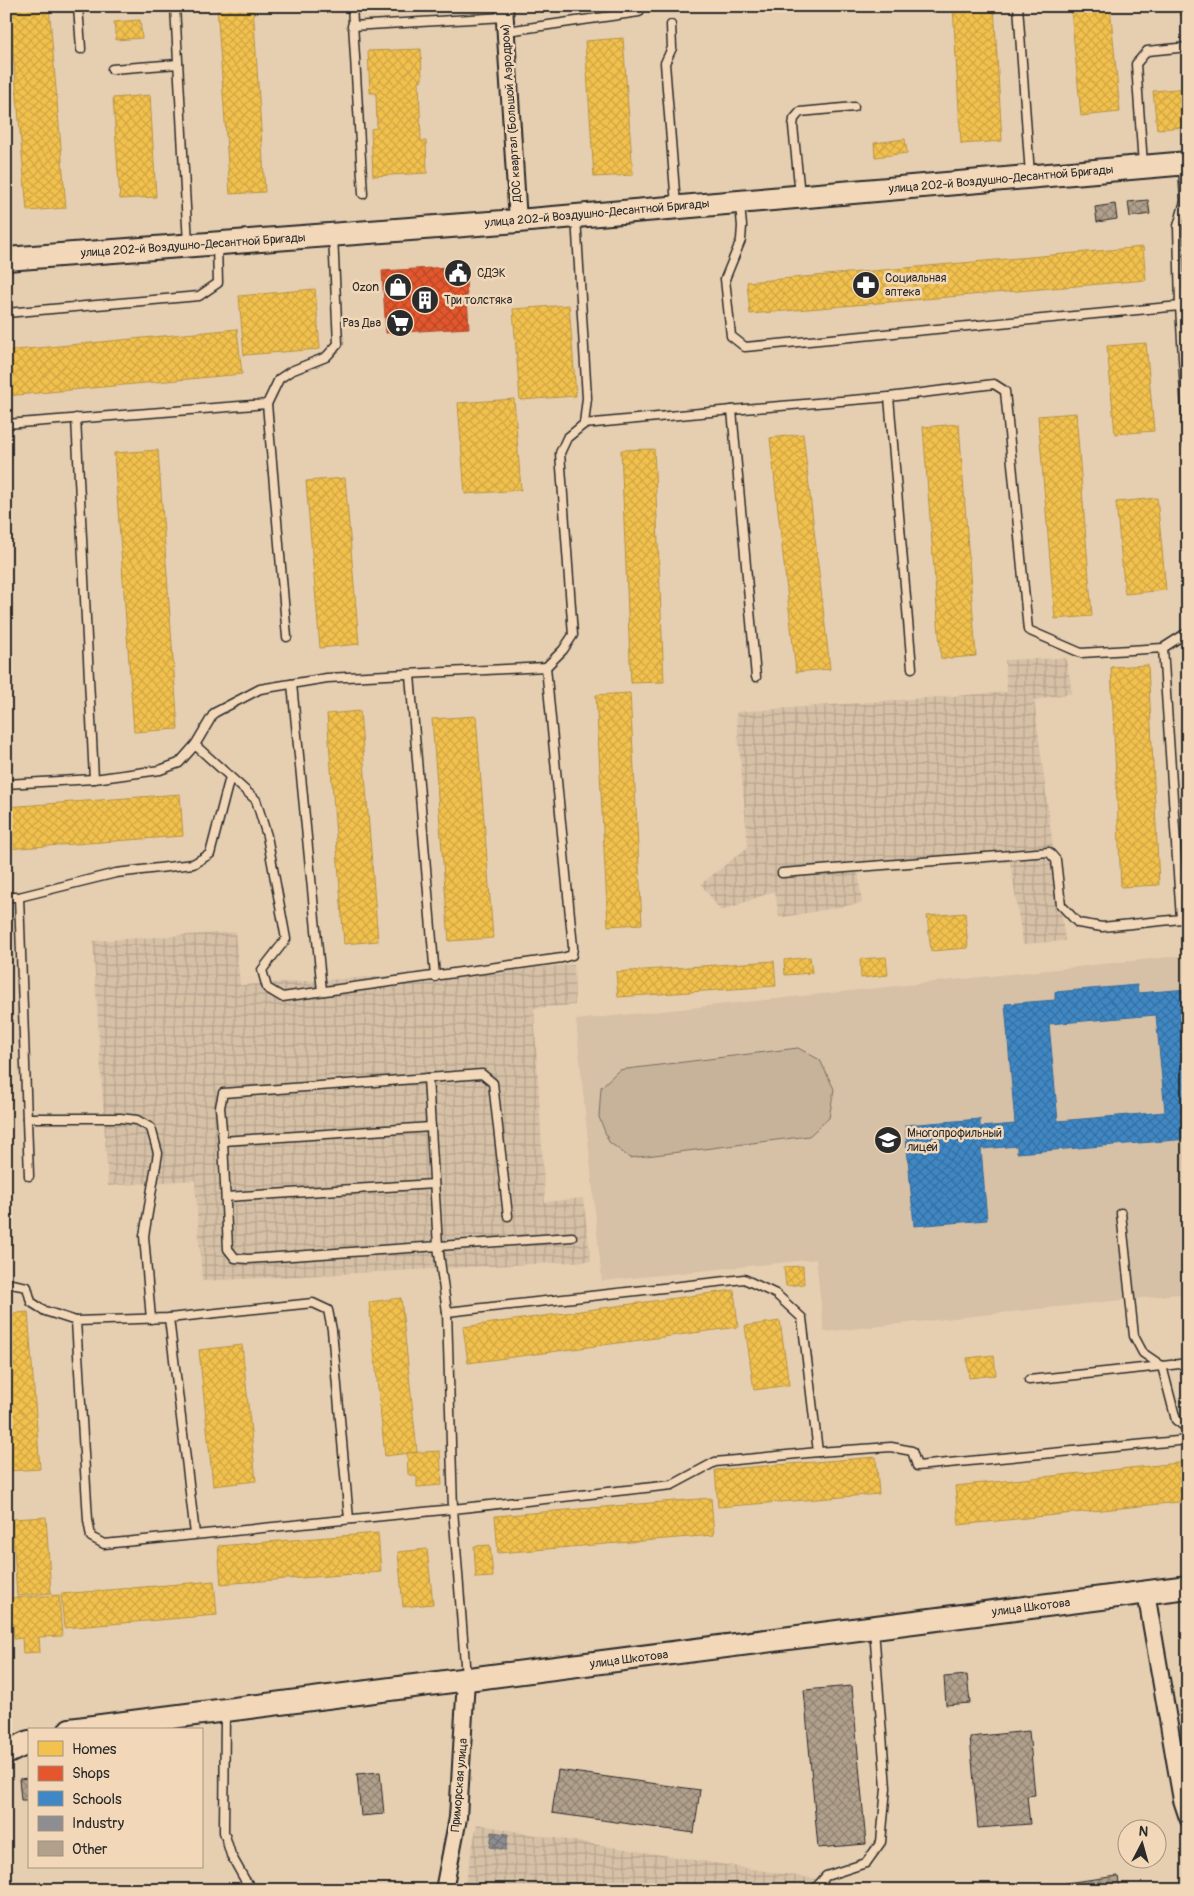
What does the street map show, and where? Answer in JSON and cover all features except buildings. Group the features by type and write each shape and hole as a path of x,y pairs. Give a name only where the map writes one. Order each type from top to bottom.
{"street":[{"name":"ДОС квартал (Большой Аэродром)","path":"505,18 518,221"},
{"name":"улица 202-й Воздушно-Десантной Бригады","path":"6,259 518,221 1185,164"},
{"name":"улица Шкотова","path":"86,1728 1188,1587"},
{"path":"1146,1593 1182,1800 1188,1818"},
{"name":"Приморская улица","path":"444,1890 458,1818 466,1680"},
{"path":"6,1753 28,1742"}],"lane":[{"path":"78,6 81,48"},
{"path":"175,6 188,245"},
{"path":"352,6 363,194"},
{"path":"614,6 616,15"},
{"path":"352,26 505,18 616,15 639,12 641,6"},
{"path":"1018,6 1031,178"},
{"path":"671,25 672,48 665,63 676,206"},
{"path":"1143,167 1136,64 1147,51 1188,47"},
{"path":"112,69 178,64"},
{"path":"800,197 793,126 794,119 800,112 854,107"},
{"path":"1185,164 1185,201 1178,226 1184,306 1188,445"},
{"path":"739,201 742,226 741,240 725,279 731,336 746,347 1184,306"},
{"path":"576,216 587,398 584,424"},
{"path":"287,637 267,404 279,379 291,371 326,358 338,344 333,234"},
{"path":"6,313 199,296 218,284 217,243"},
{"path":"6,784 94,778 160,770 179,763 196,745 214,713 260,689 327,678 410,676 546,668 563,650 573,634 560,453 567,438 584,424 889,397 994,384 1005,391 1028,630 1081,653 1163,648 1188,632"},
{"path":"889,397 912,668"},
{"path":"6,424 267,404"},
{"path":"732,410 756,677"},
{"path":"76,418 94,778"},
{"path":"782,873 1049,852 1056,860 1061,905 1078,923 1102,927 1184,919 1163,648"},
{"path":"196,745 256,800 267,836 286,939 262,970 267,988 282,996 322,992 435,977 508,964 562,958 572,955 573,947 546,668"},
{"path":"410,676 435,977"},
{"path":"292,684 322,992"},
{"path":"6,896 19,897 116,873 193,864 210,854 230,777"},
{"path":"19,897 30,1176"},
{"path":"508,1216 494,1083 482,1074 223,1093 220,1107 228,1249 235,1258 248,1259 572,1237"},
{"path":"428,1078 438,1246 447,1312 454,1509 466,1680"},
{"path":"27,1118 120,1118 137,1120 151,1128 158,1153 144,1236 151,1319"},
{"path":"223,1141 431,1127"},
{"path":"226,1197 434,1184"},
{"path":"1121,1213 1134,1336 1143,1353 1162,1366 1176,1420 1188,1429"},
{"path":"447,1312 744,1279 776,1294 802,1318 818,1452"},
{"path":"6,1283 26,1287 32,1302 45,1311 76,1321 169,1318 312,1303 328,1310 332,1330 349,1519"},
{"path":"169,1318 195,1534"},
{"path":"76,1321 88,1520 92,1537 104,1544 672,1486 715,1462 818,1452 892,1448 912,1451 917,1466 1188,1440"},
{"path":"1029,1380 1188,1364"},
{"path":"814,1890 826,1876 866,1863 881,1842 886,1788 874,1627"},
{"path":"225,1710 224,1832 230,1855 253,1890"}],"shaded area":[{"path":"1066,658 1072,693 1034,700 1065,941 1023,944 1010,862 858,871 862,903 779,918 775,891 721,911 701,884 748,847 736,712 1007,692 1005,660"},
{"path":"235,932 240,985 574,965 575,1005 534,1008 545,1202 583,1198 591,1261 202,1281 195,1180 108,1186 93,941"},
{"name":"Многопрофильный лицей","path":"1188,955 1188,1293 824,1332 816,1259 602,1281 576,1020"},
{"path":"798,1048 820,1060 834,1089 829,1118 809,1136 630,1158 609,1142 599,1117 601,1087 619,1070"},
{"path":"477,1824 529,1834 886,1890 464,1890"}],"place":[{"name":"СДЭК","path":"458,273"},
{"name":"Социальная аптека","path":"866,285"},
{"name":"Ozon","path":"398,287"},
{"name":"Три толстяка","path":"425,300"},
{"name":"Раз Два","path":"400,323"},
{"name":"Многопрофильный лицей","path":"888,1140"}]}
